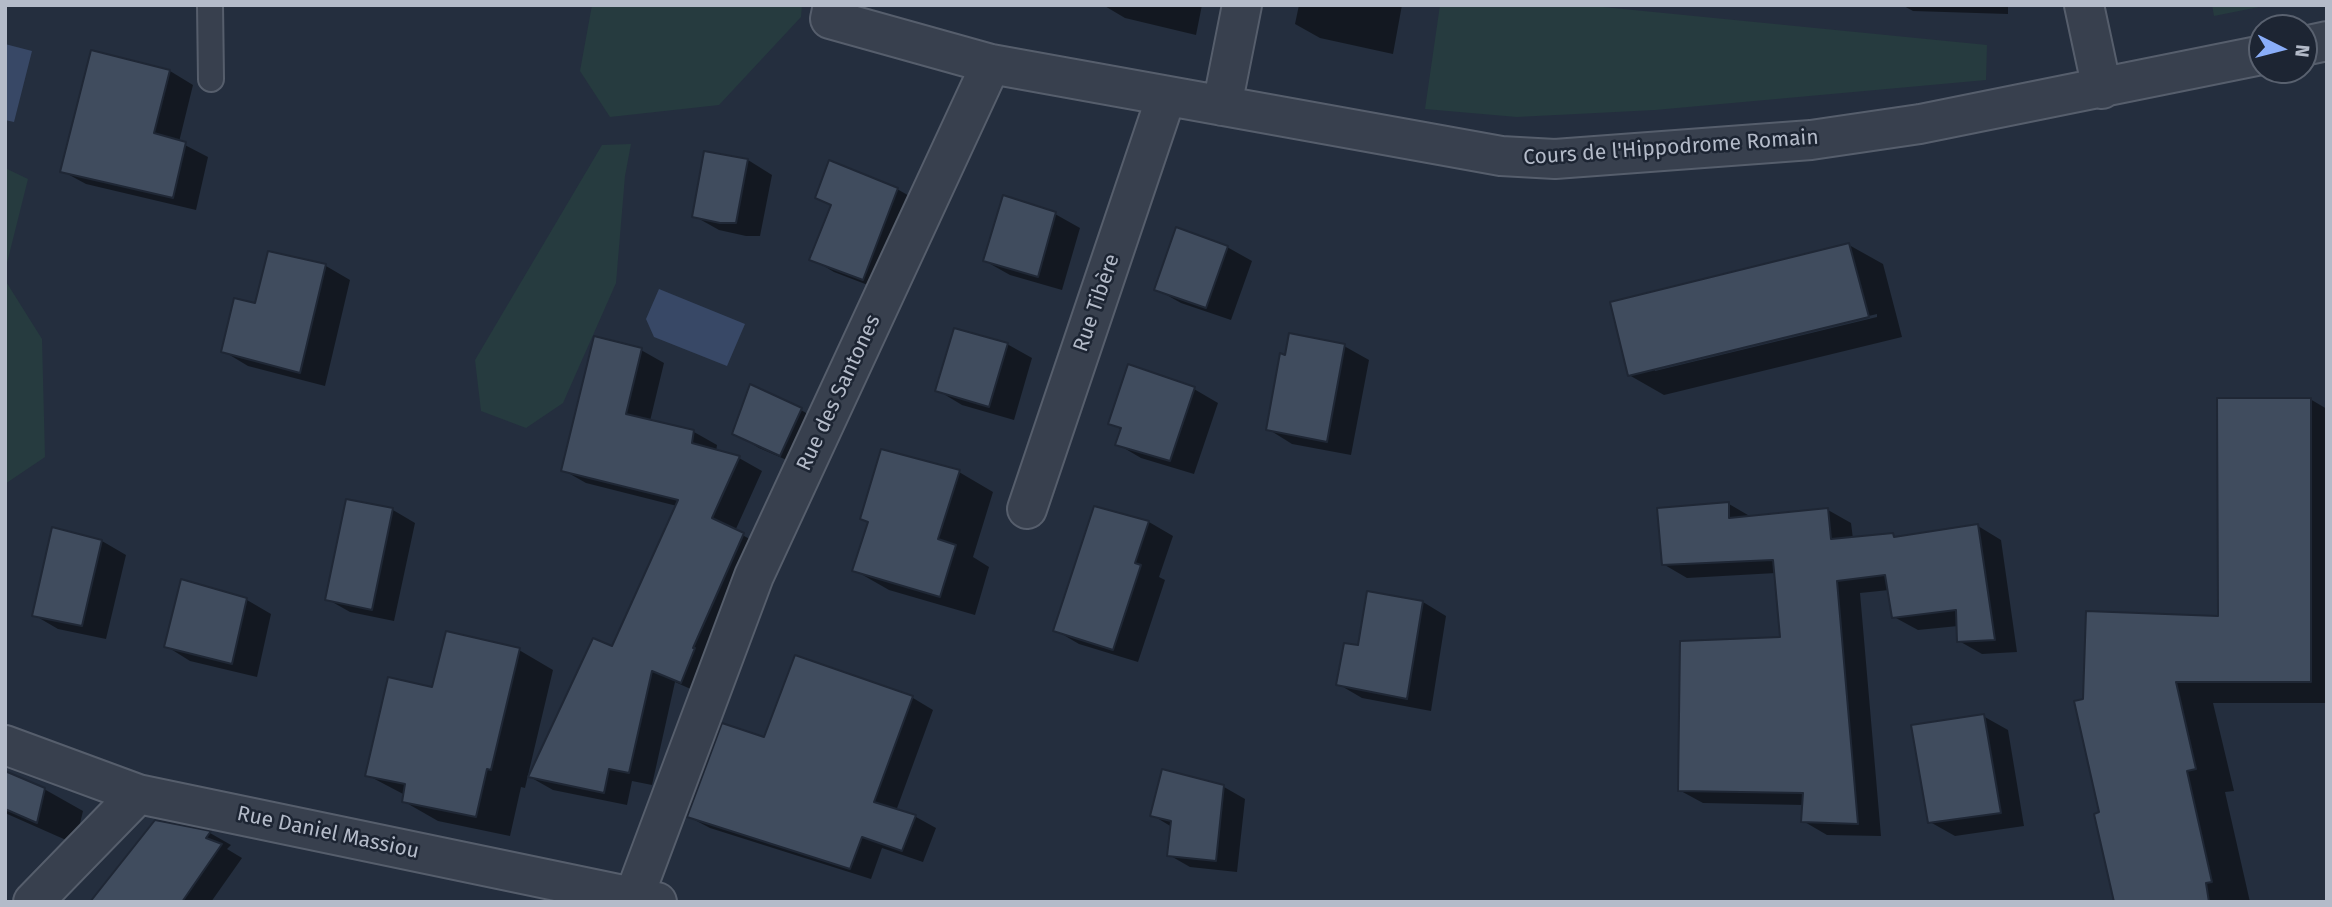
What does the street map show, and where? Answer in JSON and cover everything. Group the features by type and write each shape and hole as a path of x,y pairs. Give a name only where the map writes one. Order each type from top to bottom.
{"street":[{"path":"833,5 830,19 991,64"},
{"path":"1222,106 1242,5"},
{"path":"2084,5 2102,89"},
{"name":"Cours de l'Hippodrome Romain","path":"991,64 1510,158 1555,159 1811,141 1920,124 2248,58"},
{"name":"Rue des Santones","path":"640,900 754,576 991,64"},
{"name":"Rue Tibère","path":"1027,509 1167,97"},
{"name":"Rue Daniel Massiou","path":"5,745 138,794 640,900"},
{"path":"33,902 138,794"}],"lane":[{"path":"210,5 211,79"}],"green space":[{"path":"592,5 802,5 801,17 719,105 610,117 580,71"},
{"path":"1440,5 1583,5 1987,45 1986,80 1655,110 1517,117 1425,109"},
{"path":"2212,5 2269,5 2214,16"},
{"path":"631,144 625,176 616,283 563,403 526,428 481,411 475,360 602,145"},
{"path":"5,168 28,179 5,271"},
{"path":"5,280 42,339 45,457 5,484"}],"water":[{"path":"5,44 32,51 14,122 5,120"},
{"path":"659,289 745,324 727,366 654,337 646,319"}],"building":[{"path":"91,50 170,70 154,133 186,142 173,198 60,172"},
{"path":"704,151 748,159 736,223 720,223 692,217"},
{"path":"829,160 898,188 863,280 809,260 831,205 815,198"},
{"path":"1003,195 1056,212 1038,277 983,261"},
{"path":"1176,227 1228,246 1206,308 1154,290"},
{"path":"1849,243 1869,317 1628,376 1610,302"},
{"path":"268,251 326,264 300,373 221,352 234,298 255,303"},
{"path":"954,328 1008,343 989,407 935,391"},
{"path":"1289,333 1345,344 1327,442 1266,430 1280,353 1285,355"},
{"path":"594,336 642,348 626,414 694,430 692,443 740,456 712,518 744,533 693,648 681,683 652,671 629,773 609,769 604,793 528,777 593,638 612,646 678,500 561,471"},
{"path":"1128,364 1195,387 1170,461 1115,445 1121,428 1108,424"},
{"path":"750,384 802,408 780,456 732,434"},
{"path":"2217,398 2311,398 2311,682 2176,682 2196,769 2187,771 2212,882 2206,883 2209,902 2114,902 2094,814 2099,812 2074,701 2083,699 2086,611 2218,616"},
{"path":"881,449 960,470 938,539 956,545 940,597 852,571 868,522 860,519"},
{"path":"346,499 393,508 372,610 325,600"},
{"path":"1729,502 1729,518 1828,508 1831,539 1893,533 1894,537 1978,524 1995,640 1957,642 1956,610 1892,618 1885,575 1837,581 1858,824 1801,822 1803,793 1678,791 1680,641 1780,637 1773,560 1662,565 1657,508"},
{"path":"1094,506 1149,521 1135,563 1141,565 1113,650 1053,631"},
{"path":"52,527 102,540 82,626 32,616"},
{"path":"181,579 247,598 232,664 164,647"},
{"path":"1367,591 1423,601 1407,699 1336,685 1344,643 1358,645"},
{"path":"446,631 520,648 491,770 487,769 476,817 402,802 405,784 365,776 388,677 432,687"},
{"path":"795,655 913,696 874,802 916,815 902,851 862,837 850,869 687,817 722,723 764,737"},
{"path":"1984,714 2001,813 1928,823 1911,725"},
{"path":"1162,769 1224,785 1216,861 1167,856 1171,821 1150,816"},
{"path":"5,771 45,788 37,823 5,809"},
{"path":"155,820 211,831 206,838 222,844 182,902 90,902"}]}
